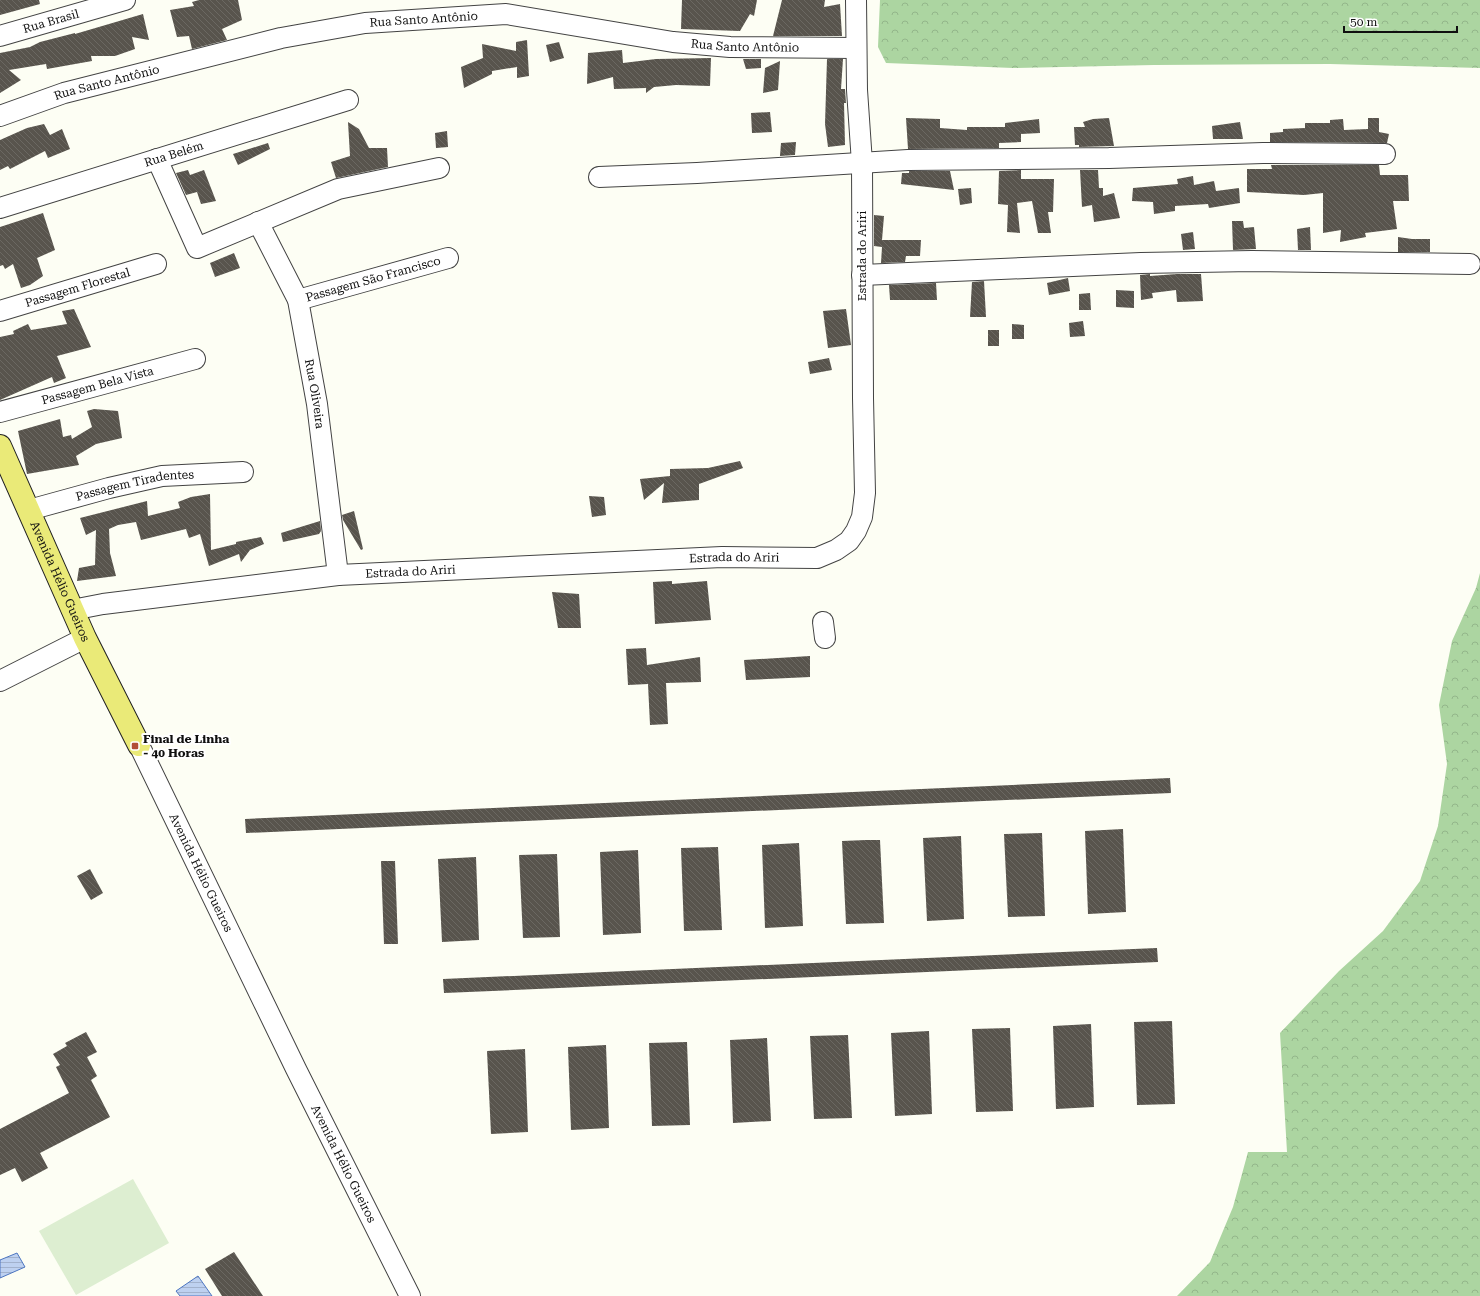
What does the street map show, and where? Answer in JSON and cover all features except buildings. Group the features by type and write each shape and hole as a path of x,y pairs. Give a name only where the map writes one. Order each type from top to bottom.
{"main road":[{"name":"Avenida Hélio Gueiros","path":"0,446 85,638 139,745"}],"street":[{"name":"Rua Brasil","path":"0,36 125,0"},
{"name":"Estrada do Ariri","path":"72,610 103,604 338,575 722,558 817,558 836,550 849,541 856,531 862,517 865,493 862,163 857,90 856,0"},
{"name":"Rua Santo Antônio","path":"0,116 64,93 281,38 365,23 503,7 672,42 730,47 856,48"},
{"name":"Rua Belém","path":"0,208 348,100"},
{"path":"599,177 697,173 908,160 1109,158 1263,153 1385,154"},
{"path":"157,159 197,248 338,189 439,168"},
{"name":"Rua Oliveira","path":"258,222 298,300 316,404 338,575"},
{"name":"Passagem São Francisco","path":"298,300 448,258"},
{"path":"862,275 1141,263 1252,261 1470,264"},
{"name":"Passagem Florestal","path":"0,311 156,264"},
{"name":"Passagem Bela Vista","path":"0,412 195,359"},
{"name":"Passagem Tiradentes","path":"29,510 109,488 162,476 243,472"},
{"path":"0,682 85,638"},
{"name":"Avenida Hélio Gueiros","path":"139,745 296,1069 410,1296"}],"green space":[{"path":"880,0 1480,0 1480,68 1330,64 1154,65 1013,68 886,63 878,47"},
{"path":"1480,573 1480,1296 1177,1296 1210,1262 1233,1207 1248,1152 1287,1152 1280,1033 1339,971 1383,931 1420,881 1438,826 1447,764 1439,705 1452,641 1476,588"},
{"path":"133,1179 169,1243 76,1295 39,1231"}],"water":[{"path":"17,1253 25,1267 0,1278 0,1260"},
{"path":"198,1276 212,1296 180,1296 176,1291"}],"place":[{"name":"Final de Linha - 40 Horas","path":"135,746"}]}
